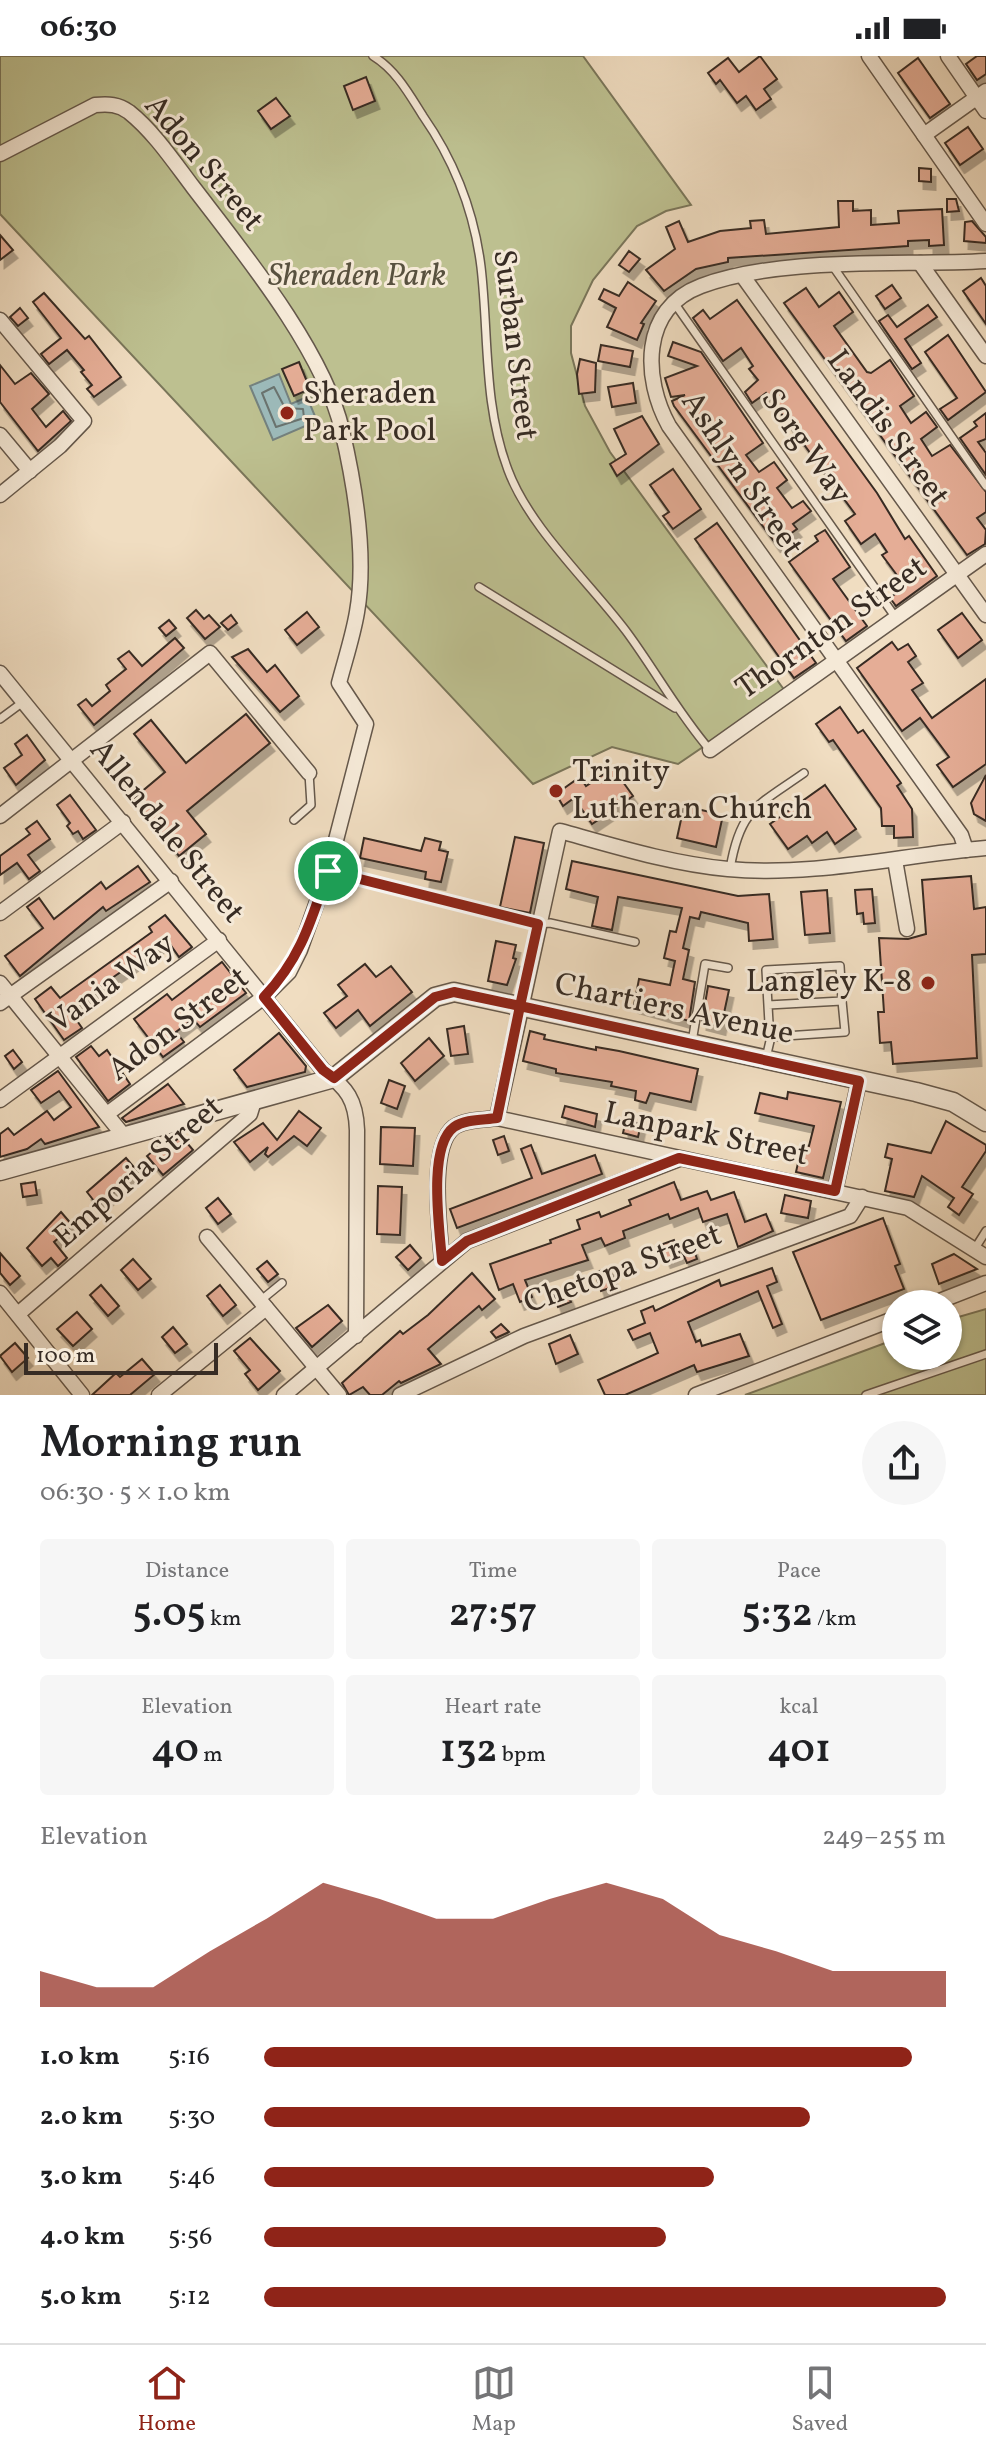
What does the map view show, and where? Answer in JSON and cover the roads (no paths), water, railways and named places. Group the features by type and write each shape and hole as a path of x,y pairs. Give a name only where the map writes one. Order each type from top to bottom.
{"street":[{"path":"869,56 986,224"},
{"path":"948,56 981,94 986,111"},
{"path":"924,135 981,94"},
{"name":"Adon Street","path":"0,154 95,105 113,103 129,112 231,236 317,369 341,427 352,484 359,558 358,611 339,683 366,724 328,871 300,950 289,972 264,997 107,1114"},
{"name":"Ashlyn Street","path":"966,850 961,835 669,426 654,398 649,373 652,346 662,322 675,304 700,286 742,275 832,265 986,261"},
{"path":"920,263 986,356"},
{"name":"Landis Street","path":"742,275 986,615"},
{"path":"0,320 84,421 0,495"},
{"path":"0,435 30,471"},
{"name":"Thornton Street","path":"710,750 986,554"},
{"path":"0,816 210,653 309,773"},
{"name":"Allendale Street","path":"0,673 323,1070 347,1087 356,1110 356,1336"},
{"path":"0,913 123,822"},
{"path":"442,1261 438,1163 446,1134 456,1125 497,1118 560,831 612,846 730,869 895,860 986,848"},
{"path":"895,860 907,929"},
{"path":"5,999 171,881"},
{"name":"Vania Way","path":"0,1100 219,940"},
{"path":"0,983 5,999 59,1057 124,1136"},
{"name":"Chartiers Avenue","path":"0,1171 334,1078 435,997 454,992 953,1102 986,1122"},
{"path":"835,1191 859,1081"},
{"name":"Emporia Street","path":"18,1314 250,1114 254,1101"},
{"name":"Lanpark Street","path":"497,1118 908,1208 980,1254"},
{"path":"284,1395 467,1241 679,1158"},
{"name":"Chetopa Street","path":"400,1395 524,1336 850,1216 862,1197"},
{"path":"207,1237 339,1395"},
{"path":"962,1292 986,1283"},
{"path":"0,1293 82,1395"},
{"path":"159,1395 263,1304"},
{"path":"696,1395 882,1323"}],"lane":[{"name":"Surban Street","path":"373,56 388,65 435,133 456,169 472,216 481,266 494,425 508,472 526,506 627,633 710,750"},
{"path":"832,265 986,486"},
{"name":"Sorg Way","path":"675,304 896,618"},
{"path":"479,587 680,711"},
{"path":"0,719 23,702"},
{"path":"294,820 311,805 309,773"},
{"path":"730,869 741,823 756,806 804,773"},
{"path":"328,871 538,924 550,923 635,942"},
{"path":"691,1044 705,964 728,968"},
{"path":"766,1060 770,1037 766,970 840,966 845,1032 770,1037"},
{"path":"768,1005 842,1001"},
{"path":"980,1254 986,1231"},
{"path":"263,1304 282,1283"},
{"path":"866,1395 986,1354"}],"water":[{"name":"Sheraden Park Pool","path":"279,374 291,404 307,397 317,421 273,440 250,386"}],"place":[{"name":"Sheraden Park Pool","path":"287,413"},
{"name":"Trinity Lutheran Church","path":"556,791"},
{"name":"Langley K-8","path":"928,983"}],"park label":[{"name":"Sheraden Park","path":"357,277"}]}
